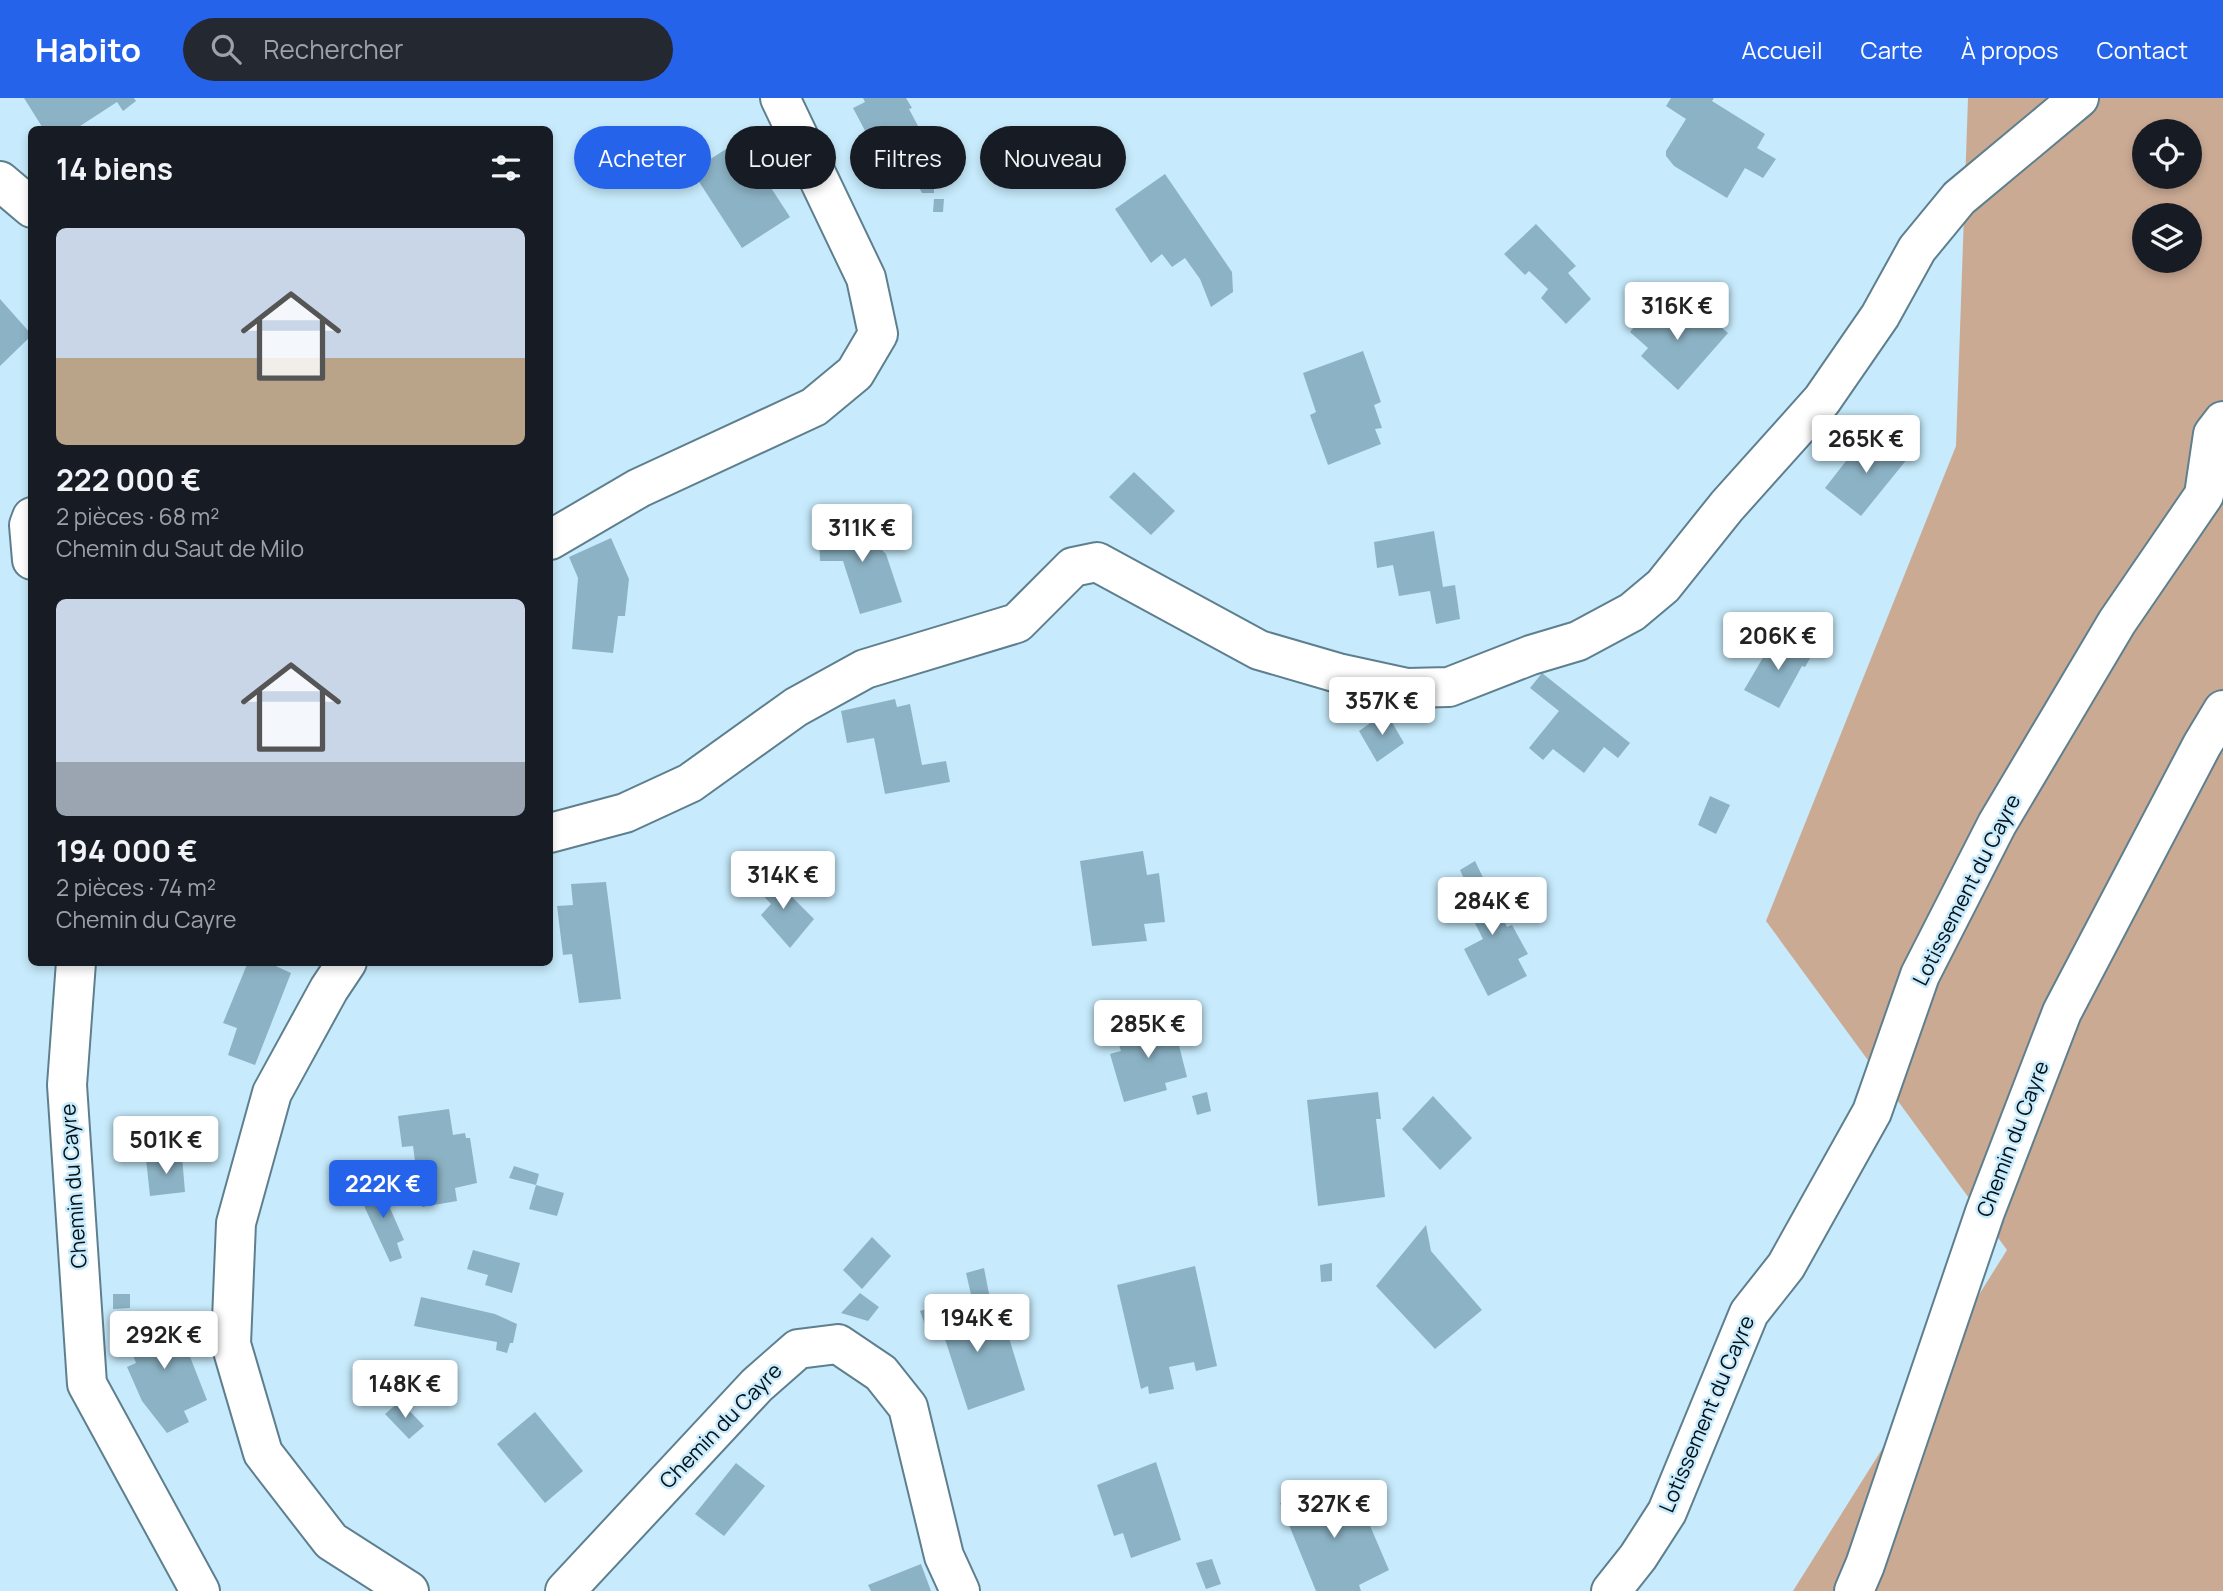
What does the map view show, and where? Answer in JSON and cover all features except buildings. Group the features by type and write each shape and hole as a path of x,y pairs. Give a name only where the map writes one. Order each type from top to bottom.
{"street":[{"path":"553,538 639,488 814,407 855,373 878,334 866,278 780,98"},
{"path":"553,833 625,813 691,783 796,707 865,669 1017,623 1073,567 1097,562 1259,650 1338,673 1407,688 1449,687 1531,655 1578,641 1632,612 1662,586 1727,506 1822,400 1880,316 1917,249 1959,198 2079,98"},
{"path":"0,181 28,205"},
{"name":"Lotissement du Cayre","path":"1611,1591 1638,1557 1667,1512 1749,1313 1786,1266 1872,1112 1920,975 1997,824 2117,622 2204,495 2213,434 2223,421"},
{"name":"Chemin du Cayre","path":"1854,1591 1870,1552 1984,1212 2062,1012 2195,757 2223,710"},
{"name":"Chemin du Cayre","path":"76,966 67,1085 87,1384 200,1591"},
{"path":"343,966 272,1093 236,1223 231,1344 263,1453 331,1541 409,1591"},
{"name":"Chemin du Cayre","path":"565,1591 757,1385 798,1349 838,1344 881,1373 908,1407 944,1556 960,1591"}],"shaded area":[{"path":"1968,98 2223,98 2223,1591 1793,1591 2007,1250 1766,921 1956,446"}]}
